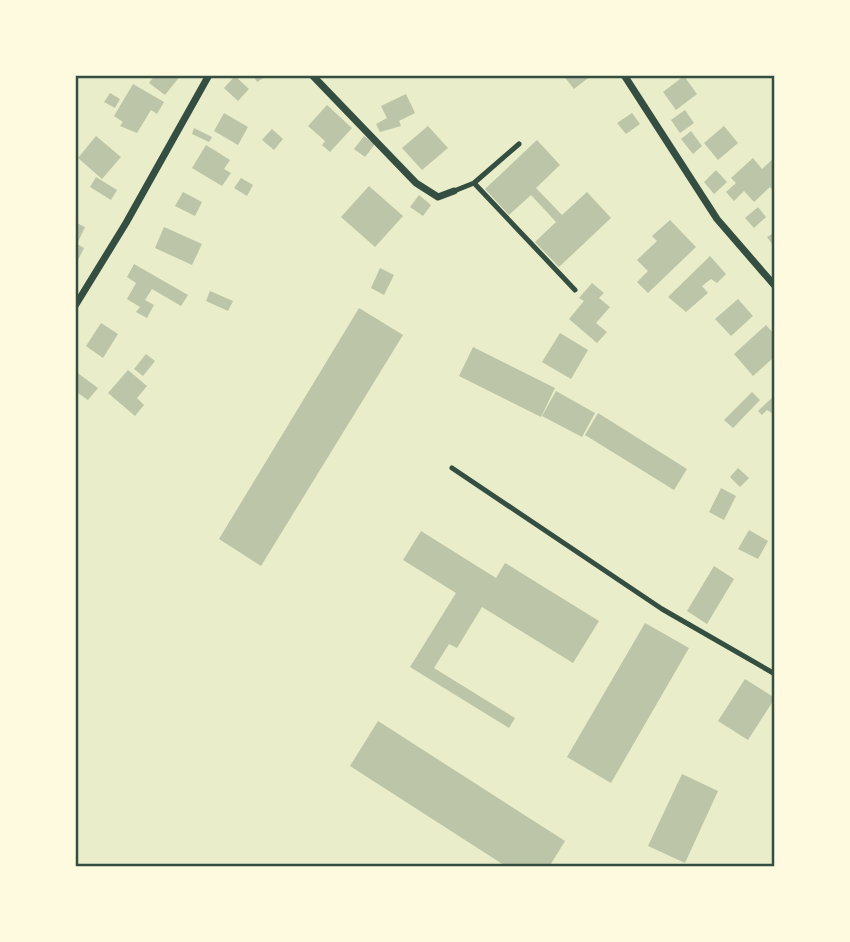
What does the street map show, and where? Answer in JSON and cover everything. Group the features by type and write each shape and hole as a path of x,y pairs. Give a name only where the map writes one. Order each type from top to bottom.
{"street":[{"path":"75,306 126,223 209,75"},
{"path":"312,75 416,183 438,197 454,191"},
{"path":"624,75 717,219 775,286"}],"lane":[{"path":"454,191 474,183 519,144"},
{"path":"474,183 575,290"},
{"path":"452,468 662,609 775,674"}],"building":[{"path":"155,75 181,75 165,95 149,83"},
{"path":"253,75 268,75 257,82"},
{"path":"563,75 592,75 574,89"},
{"path":"235,76 249,89 238,101 224,88"},
{"path":"684,76 697,94 676,110 663,92"},
{"path":"133,84 164,102 157,114 151,110 137,133 120,126 123,122 114,116"},
{"path":"110,93 120,99 115,108 104,102"},
{"path":"406,94 415,113 399,121 401,126 380,132 376,124 387,118 381,106"},
{"path":"327,105 352,128 330,152 322,145 325,141 308,126"},
{"path":"685,110 694,123 680,133 671,120"},
{"path":"224,113 248,127 238,145 214,131"},
{"path":"632,113 640,124 626,134 617,123"},
{"path":"428,126 448,148 422,170 402,148"},
{"path":"724,126 738,143 718,160 704,143"},
{"path":"194,128 212,137 209,142 192,134"},
{"path":"272,129 283,139 274,150 262,140"},
{"path":"691,131 702,146 693,154 681,139"},
{"path":"96,136 121,157 102,179 78,158"},
{"path":"364,136 375,144 365,157 354,149"},
{"path":"537,140 560,165 536,188 562,215 587,192 611,218 559,267 535,242 556,222 531,195 509,215 485,189"},
{"path":"206,145 230,160 224,169 231,173 222,186 192,168"},
{"path":"775,157 775,193 770,187 754,202 744,191 734,201 726,192 736,183 731,178 753,158 762,169"},
{"path":"716,170 727,182 714,194 704,182"},
{"path":"96,177 117,190 111,200 90,187"},
{"path":"241,178 253,185 247,196 234,188"},
{"path":"369,186 403,216 375,247 341,217"},
{"path":"183,192 202,202 195,216 175,206"},
{"path":"419,195 431,205 423,216 410,207"},
{"path":"758,207 766,217 754,228 745,218"},
{"path":"670,220 696,247 648,293 637,282 648,271 637,260 657,241 652,236"},
{"path":"75,222 85,227 77,244 84,248 78,260 75,259"},
{"path":"164,227 202,244 192,265 155,248"},
{"path":"775,232 775,248 767,237"},
{"path":"710,256 726,274 717,283 711,279 702,286 708,293 686,312 668,297"},
{"path":"134,264 188,295 181,306 152,289 145,300 154,305 147,318 136,312 140,307 127,299 136,283 127,277"},
{"path":"380,268 394,275 384,295 371,288"},
{"path":"592,283 604,293 599,298 610,307 596,323 607,332 597,343 569,319 584,301 579,298"},
{"path":"210,291 233,301 228,311 206,301"},
{"path":"738,299 753,316 731,336 715,319"},
{"path":"359,308 403,335 261,566 219,539"},
{"path":"101,323 118,334 103,358 86,346"},
{"path":"766,325 775,335 775,363 772,359 753,376 734,354"},
{"path":"560,333 588,350 571,379 542,362"},
{"path":"473,347 555,388 541,417 459,376"},
{"path":"146,354 155,361 143,376 134,369"},
{"path":"128,370 147,386 137,398 144,405 135,416 108,393"},
{"path":"75,371 98,388 88,400 75,391"},
{"path":"556,391 595,413 582,437 542,416"},
{"path":"752,392 760,400 733,428 724,420"},
{"path":"775,395 775,415 767,410 762,415 758,411"},
{"path":"598,413 687,469 674,490 585,435"},
{"path":"738,468 749,478 740,487 730,477"},
{"path":"721,488 736,496 724,520 709,512"},
{"path":"749,530 768,541 758,559 738,549"},
{"path":"421,531 496,578 505,563 599,621 573,663 482,607 457,648 449,644 434,668 515,718 509,728 410,667 456,593 403,560"},
{"path":"714,566 734,579 707,624 687,611"},
{"path":"645,623 689,648 611,783 567,757"},
{"path":"745,679 775,698 748,740 718,721"},
{"path":"378,721 565,841 549,867 507,867 350,766"},
{"path":"682,774 718,791 685,863 648,846"}]}
